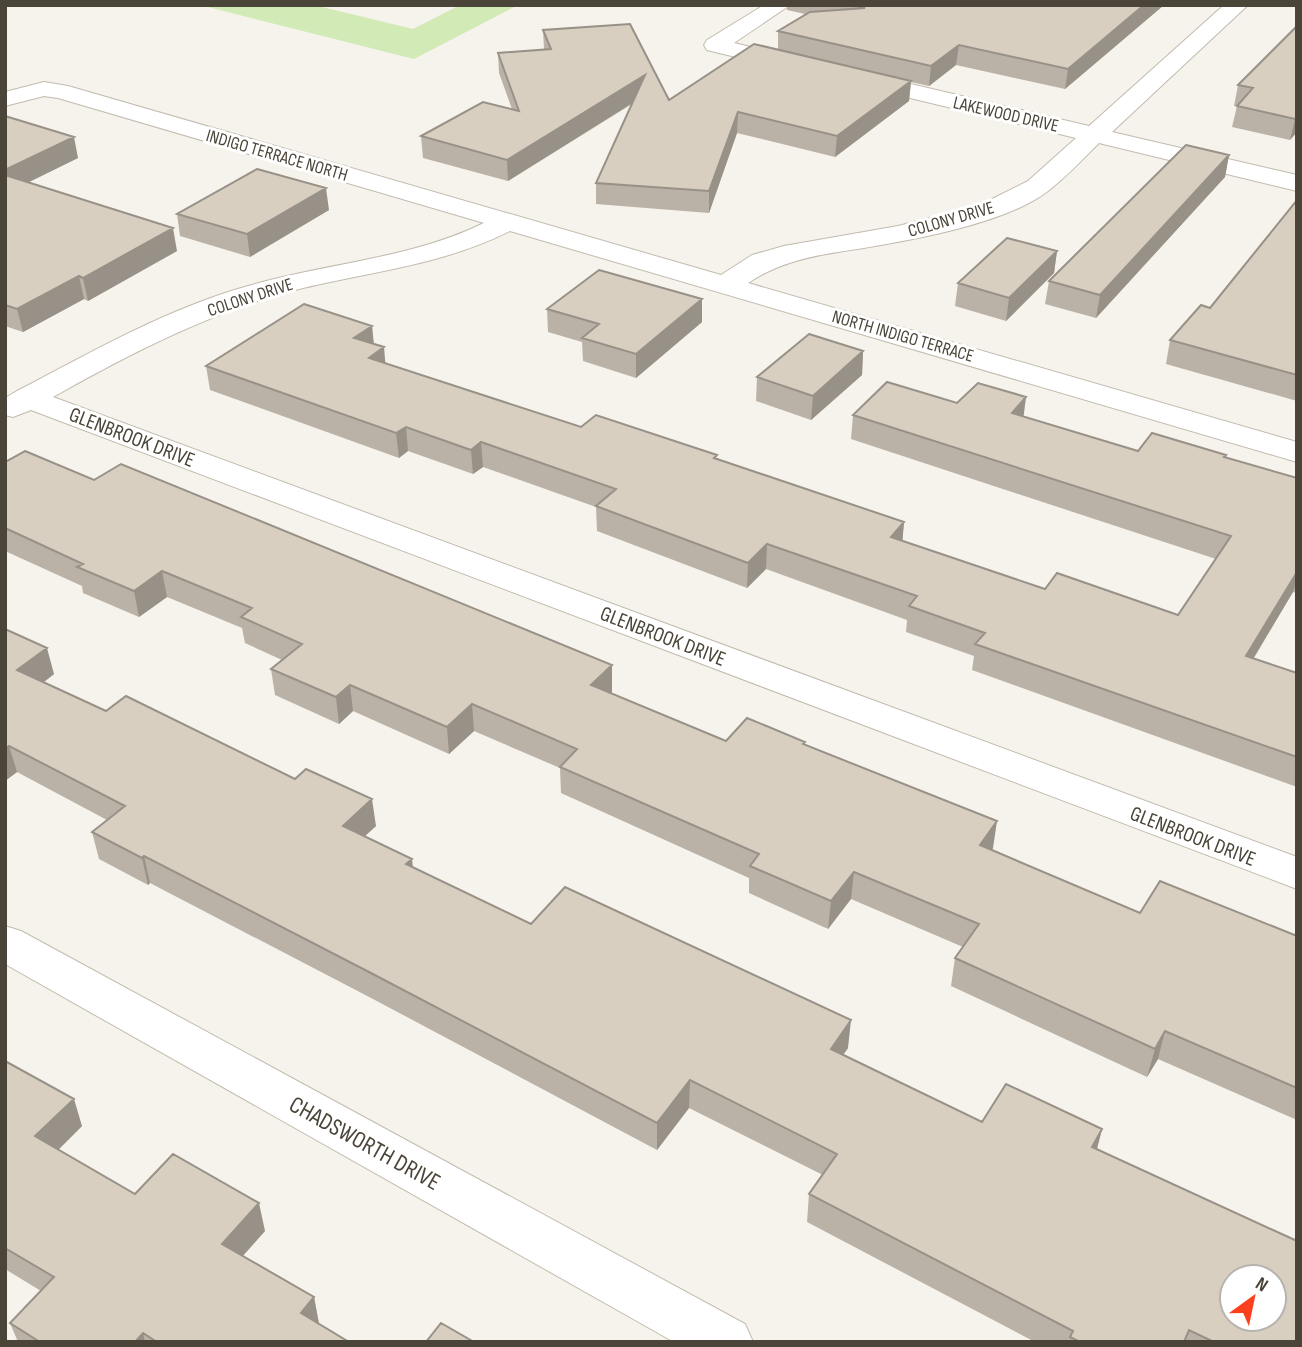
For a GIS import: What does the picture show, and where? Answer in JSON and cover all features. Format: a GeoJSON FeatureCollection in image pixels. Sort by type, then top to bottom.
{"type":"FeatureCollection","features":[{"type":"Feature","properties":{"kind":"street","name":"LAKEWOOD DRIVE"},"geometry":{"type":"LineString","coordinates":[[779,5],[715,45],[1297,183]]}},
{"type":"Feature","properties":{"kind":"street","name":"COLONY DRIVE"},"geometry":{"type":"LineString","coordinates":[[726,284],[762,261],[898,234],[989,211],[1037,187],[1237,5]]}},
{"type":"Feature","properties":{"kind":"street","name":"INDIGO TERRACE NORTH"},"geometry":{"type":"LineString","coordinates":[[5,99],[44,89],[80,97],[509,221]]}},
{"type":"Feature","properties":{"kind":"street","name":"COLONY DRIVE"},"geometry":{"type":"LineString","coordinates":[[17,405],[84,365],[160,328],[255,292],[462,244],[509,221]]}},
{"type":"Feature","properties":{"kind":"street","name":"NORTH INDIGO TERRACE"},"geometry":{"type":"LineString","coordinates":[[509,221],[1297,452]]}},
{"type":"Feature","properties":{"kind":"street","name":"GLENBROOK DRIVE"},"geometry":{"type":"LineString","coordinates":[[17,405],[1297,874]]}},
{"type":"Feature","properties":{"kind":"street","name":"CHADSWORTH DRIVE"},"geometry":{"type":"LineString","coordinates":[[5,943],[725,1342]]}},
{"type":"Feature","properties":{"kind":"green space"},"geometry":{"type":"Polygon","coordinates":[[[200,5],[314,5],[413,29],[460,5],[518,5],[414,59],[200,5]]]}},
{"type":"Feature","properties":{"kind":"building"},"geometry":{"type":"Polygon","coordinates":[[[853,5],[1144,5],[1068,69],[959,45],[931,66],[778,31],[810,12],[865,8],[853,5]]]}},
{"type":"Feature","properties":{"kind":"building"},"geometry":{"type":"Polygon","coordinates":[[[630,24],[669,100],[754,44],[911,81],[837,136],[738,112],[709,191],[596,183],[645,75],[507,160],[421,136],[483,102],[519,111],[498,53],[551,49],[543,30],[630,24]]]}},
{"type":"Feature","properties":{"kind":"building"},"geometry":{"type":"Polygon","coordinates":[[[1297,26],[1297,117],[1295,119],[1237,106],[1253,88],[1238,85],[1297,26]]]}},
{"type":"Feature","properties":{"kind":"building"},"geometry":{"type":"Polygon","coordinates":[[[5,116],[74,137],[5,170],[5,116]]]}},
{"type":"Feature","properties":{"kind":"building"},"geometry":{"type":"Polygon","coordinates":[[[1186,145],[1229,155],[1100,295],[1049,281],[1186,145]]]}},
{"type":"Feature","properties":{"kind":"building"},"geometry":{"type":"Polygon","coordinates":[[[257,169],[326,188],[247,234],[177,214],[257,169]]]}},
{"type":"Feature","properties":{"kind":"building"},"geometry":{"type":"Polygon","coordinates":[[[5,175],[173,228],[83,278],[79,276],[17,309],[5,305],[5,175]]]}},
{"type":"Feature","properties":{"kind":"building"},"geometry":{"type":"Polygon","coordinates":[[[1297,200],[1297,375],[1170,340],[1201,305],[1210,308],[1297,200]]]}},
{"type":"Feature","properties":{"kind":"building"},"geometry":{"type":"Polygon","coordinates":[[[1007,238],[1057,251],[1009,298],[958,283],[1007,238]]]}},
{"type":"Feature","properties":{"kind":"building"},"geometry":{"type":"Polygon","coordinates":[[[599,270],[702,299],[636,354],[582,338],[599,324],[547,309],[599,270]]]}},
{"type":"Feature","properties":{"kind":"building"},"geometry":{"type":"Polygon","coordinates":[[[304,304],[372,326],[354,338],[384,347],[369,358],[581,427],[596,415],[717,455],[714,458],[904,522],[891,537],[1045,589],[1057,573],[1178,615],[1231,536],[853,415],[887,382],[957,403],[978,383],[1026,397],[1012,413],[1138,451],[1152,433],[1297,478],[1297,572],[1246,656],[1297,673],[1297,757],[975,644],[985,633],[909,606],[917,596],[767,544],[748,563],[596,506],[616,489],[481,442],[471,450],[406,427],[396,433],[206,366],[304,304]]]}},
{"type":"Feature","properties":{"kind":"building"},"geometry":{"type":"Polygon","coordinates":[[[809,334],[863,351],[813,396],[757,377],[809,334]]]}},
{"type":"Feature","properties":{"kind":"building"},"geometry":{"type":"Polygon","coordinates":[[[25,451],[94,480],[121,464],[612,665],[591,685],[726,741],[747,718],[805,742],[803,744],[997,821],[980,845],[1140,913],[1160,881],[1297,936],[1297,1088],[1165,1031],[1155,1049],[955,958],[979,924],[854,872],[831,901],[750,866],[759,854],[560,767],[577,749],[472,704],[447,727],[350,685],[336,697],[271,669],[302,644],[241,617],[252,608],[162,571],[134,591],[77,567],[83,564],[5,528],[5,462],[25,451]]]}},
{"type":"Feature","properties":{"kind":"building"},"geometry":{"type":"Polygon","coordinates":[[[5,629],[47,648],[17,670],[106,711],[126,696],[295,779],[306,769],[372,799],[343,826],[412,859],[406,864],[531,924],[565,887],[851,1020],[831,1049],[982,1122],[1006,1084],[1102,1129],[1092,1147],[1297,1241],[1297,1342],[1214,1342],[1189,1330],[1184,1342],[1080,1342],[1070,1337],[1073,1331],[809,1194],[837,1154],[690,1080],[657,1123],[144,856],[142,858],[92,832],[125,806],[9,746],[5,749],[5,629]]]}},
{"type":"Feature","properties":{"kind":"building"},"geometry":{"type":"Polygon","coordinates":[[[5,1061],[74,1099],[35,1136],[135,1194],[173,1154],[259,1203],[222,1244],[314,1297],[301,1313],[349,1342],[157,1342],[143,1333],[135,1342],[40,1342],[10,1323],[54,1277],[5,1248],[5,1061]]]}},
{"type":"Feature","properties":{"kind":"building"},"geometry":{"type":"Polygon","coordinates":[[[441,1323],[474,1342],[426,1342],[441,1323]]]}}]}
